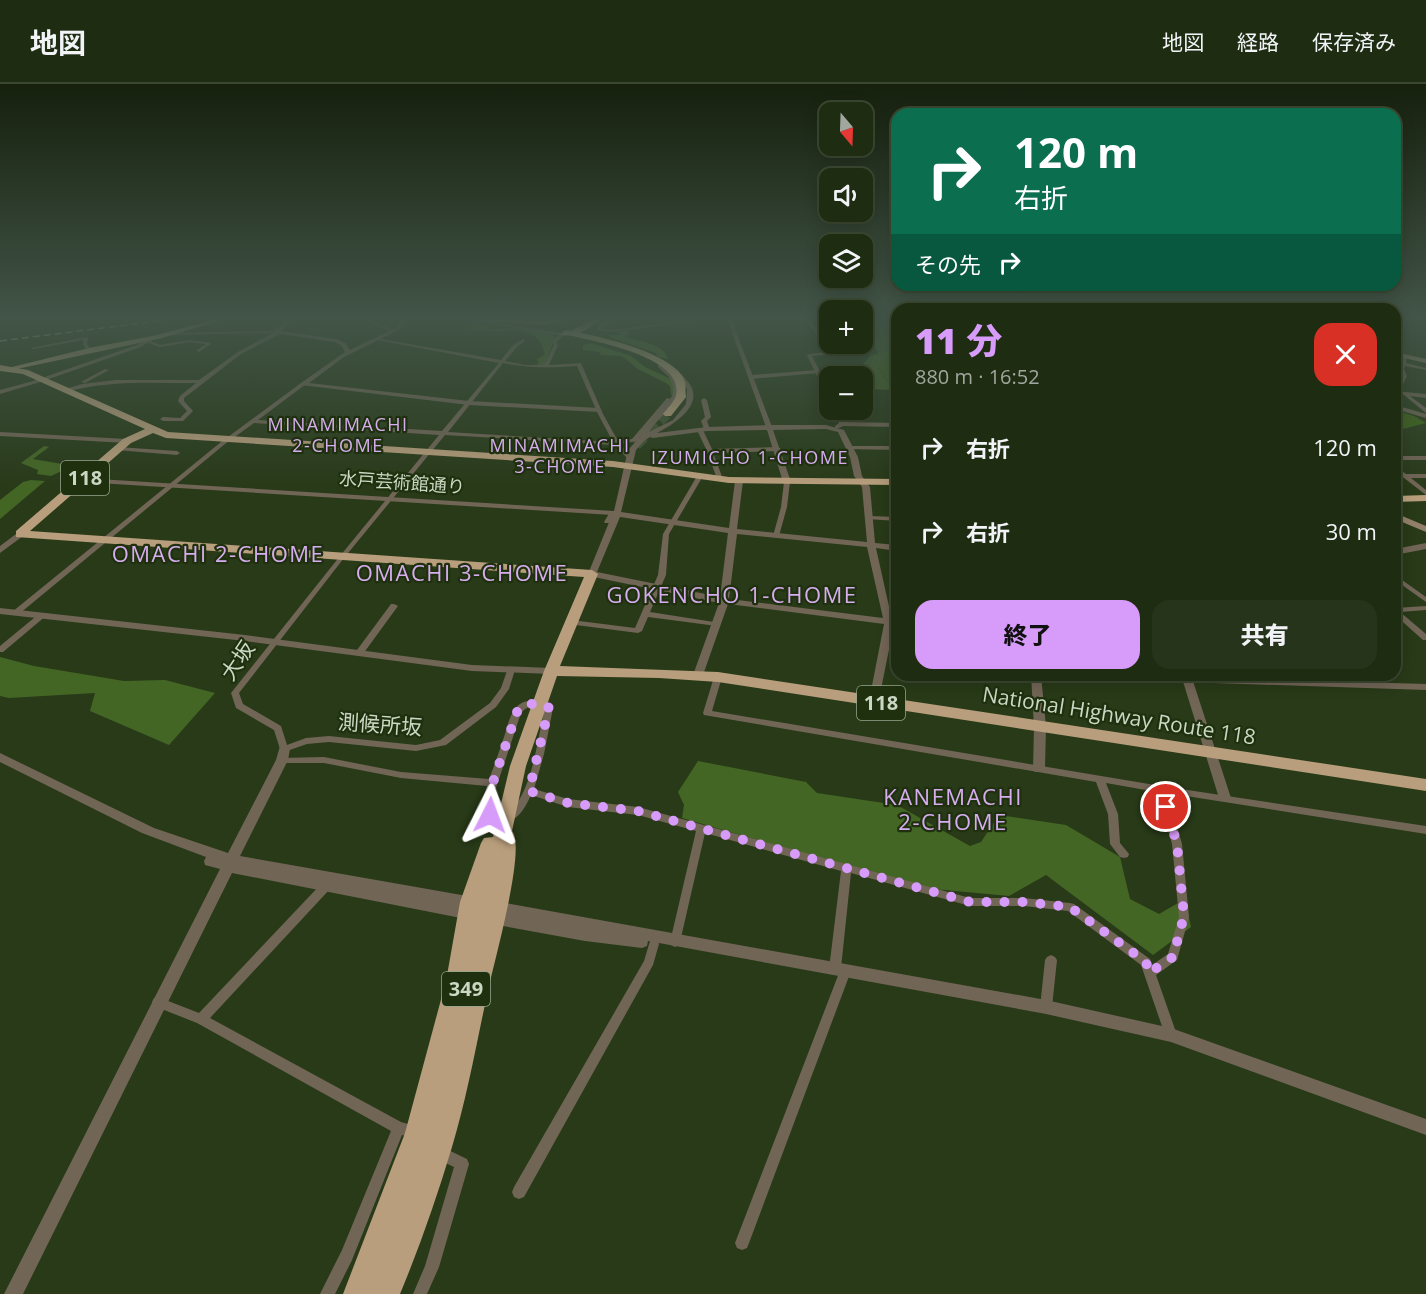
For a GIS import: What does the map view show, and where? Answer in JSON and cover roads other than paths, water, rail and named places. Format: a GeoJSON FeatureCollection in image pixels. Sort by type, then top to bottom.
{"type":"FeatureCollection","features":[{"type":"Feature","properties":{"kind":"highway"},"geometry":{"type":"LineString","coordinates":[[28,374],[166,435],[428,452],[629,461],[700,476],[739,481],[891,483]]}},
{"type":"Feature","properties":{"kind":"highway"},"geometry":{"type":"LineString","coordinates":[[673,374],[680,379]]}},
{"type":"Feature","properties":{"kind":"highway"},"geometry":{"type":"LineString","coordinates":[[671,418],[682,399],[684,390],[676,374]]}},
{"type":"Feature","properties":{"kind":"highway","name":"118"},"geometry":{"type":"LineString","coordinates":[[20,534],[123,445],[151,430]]}},
{"type":"Feature","properties":{"kind":"highway"},"geometry":{"type":"LineString","coordinates":[[1401,500],[1426,498]]}},
{"type":"Feature","properties":{"kind":"highway"},"geometry":{"type":"LineString","coordinates":[[20,534],[592,573],[551,671]]}},
{"type":"Feature","properties":{"kind":"highway","name":"National Highway Route 118"},"geometry":{"type":"LineString","coordinates":[[551,671],[718,677],[1426,785]]}},
{"type":"Feature","properties":{"kind":"highway","name":"349"},"geometry":{"type":"LineString","coordinates":[[373,1292],[408,1130],[456,981],[469,908],[502,820],[514,774],[551,671]]}},
{"type":"Feature","properties":{"kind":"highway","name":"349"},"geometry":{"type":"LineString","coordinates":[[373,1292],[426,1150],[440,1102],[508,800],[538,702]]}},
{"type":"Feature","properties":{"kind":"highway","name":"349"},"geometry":{"type":"LineString","coordinates":[[373,1292],[406,1250],[456,1093],[479,980],[497,913],[507,850],[502,820]]}},
{"type":"Feature","properties":{"kind":"main road"},"geometry":{"type":"LineString","coordinates":[[1401,520],[1426,529]]}},
{"type":"Feature","properties":{"kind":"street"},"geometry":{"type":"LineString","coordinates":[[0,392],[57,374]]}},
{"type":"Feature","properties":{"kind":"street"},"geometry":{"type":"LineString","coordinates":[[64,390],[97,374]]}},
{"type":"Feature","properties":{"kind":"street"},"geometry":{"type":"LineString","coordinates":[[163,419],[181,420],[190,411],[181,401],[182,397],[211,374]]}},
{"type":"Feature","properties":{"kind":"street"},"geometry":{"type":"LineString","coordinates":[[16,612],[228,439],[316,374]]}},
{"type":"Feature","properties":{"kind":"street"},"geometry":{"type":"LineString","coordinates":[[273,642],[492,374]]}},
{"type":"Feature","properties":{"kind":"street"},"geometry":{"type":"LineString","coordinates":[[584,374],[599,410],[629,461]]}},
{"type":"Feature","properties":{"kind":"street"},"geometry":{"type":"LineString","coordinates":[[637,440],[674,400],[678,391],[675,379],[670,374]]}},
{"type":"Feature","properties":{"kind":"street"},"geometry":{"type":"LineString","coordinates":[[637,440],[689,404],[690,393],[686,382],[678,374]]}},
{"type":"Feature","properties":{"kind":"street"},"geometry":{"type":"LineString","coordinates":[[776,536],[784,507],[787,482],[778,449],[751,377],[784,374]]}},
{"type":"Feature","properties":{"kind":"street"},"geometry":{"type":"LineString","coordinates":[[64,390],[86,383],[140,380],[201,382]]}},
{"type":"Feature","properties":{"kind":"street"},"geometry":{"type":"LineString","coordinates":[[303,384],[469,403],[599,410]]}},
{"type":"Feature","properties":{"kind":"street"},"geometry":{"type":"LineString","coordinates":[[1401,394],[1426,396]]}},
{"type":"Feature","properties":{"kind":"street"},"geometry":{"type":"LineString","coordinates":[[1406,395],[1426,411]]}},
{"type":"Feature","properties":{"kind":"street"},"geometry":{"type":"LineString","coordinates":[[669,399],[637,440],[615,513],[592,573],[723,601],[891,622]]}},
{"type":"Feature","properties":{"kind":"street"},"geometry":{"type":"LineString","coordinates":[[700,430],[708,417],[704,400]]}},
{"type":"Feature","properties":{"kind":"street"},"geometry":{"type":"LineString","coordinates":[[1401,409],[1426,418]]}},
{"type":"Feature","properties":{"kind":"street"},"geometry":{"type":"LineString","coordinates":[[671,418],[675,428],[700,430]]}},
{"type":"Feature","properties":{"kind":"street"},"geometry":{"type":"LineString","coordinates":[[838,420],[850,448],[858,476],[866,487],[871,545],[891,618]]}},
{"type":"Feature","properties":{"kind":"street"},"geometry":{"type":"LineString","coordinates":[[252,421],[617,444],[700,430],[891,425]]}},
{"type":"Feature","properties":{"kind":"street"},"geometry":{"type":"LineString","coordinates":[[700,430],[711,451],[720,479]]}},
{"type":"Feature","properties":{"kind":"street"},"geometry":{"type":"LineString","coordinates":[[0,434],[123,445],[177,453]]}},
{"type":"Feature","properties":{"kind":"street"},"geometry":{"type":"LineString","coordinates":[[850,448],[891,448]]}},
{"type":"Feature","properties":{"kind":"street"},"geometry":{"type":"LineString","coordinates":[[711,451],[778,449]]}},
{"type":"Feature","properties":{"kind":"street"},"geometry":{"type":"LineString","coordinates":[[1401,458],[1426,458]]}},
{"type":"Feature","properties":{"kind":"street"},"geometry":{"type":"LineString","coordinates":[[1401,473],[1426,493]]}},
{"type":"Feature","properties":{"kind":"street"},"geometry":{"type":"LineString","coordinates":[[571,622],[638,631],[658,588],[664,563],[666,534],[670,523],[700,476]]}},
{"type":"Feature","properties":{"kind":"street"},"geometry":{"type":"LineString","coordinates":[[1405,476],[1426,476]]}},
{"type":"Feature","properties":{"kind":"street","name":"水戸芸術館通り"},"geometry":{"type":"LineString","coordinates":[[82,480],[615,513],[734,532],[891,547]]}},
{"type":"Feature","properties":{"kind":"street"},"geometry":{"type":"LineString","coordinates":[[698,675],[723,601],[739,481]]}},
{"type":"Feature","properties":{"kind":"street"},"geometry":{"type":"LineString","coordinates":[[607,522],[615,513]]}},
{"type":"Feature","properties":{"kind":"street"},"geometry":{"type":"LineString","coordinates":[[869,518],[891,519]]}},
{"type":"Feature","properties":{"kind":"street"},"geometry":{"type":"LineString","coordinates":[[0,550],[20,534]]}},
{"type":"Feature","properties":{"kind":"street"},"geometry":{"type":"LineString","coordinates":[[1401,551],[1426,546]]}},
{"type":"Feature","properties":{"kind":"street"},"geometry":{"type":"LineString","coordinates":[[1401,581],[1426,600]]}},
{"type":"Feature","properties":{"kind":"street"},"geometry":{"type":"LineString","coordinates":[[360,652],[394,606]]}},
{"type":"Feature","properties":{"kind":"street"},"geometry":{"type":"LineString","coordinates":[[1401,610],[1426,608]]}},
{"type":"Feature","properties":{"kind":"street"},"geometry":{"type":"LineString","coordinates":[[0,611],[360,652],[428,663],[551,671]]}},
{"type":"Feature","properties":{"kind":"street"},"geometry":{"type":"LineString","coordinates":[[646,614],[714,624]]}},
{"type":"Feature","properties":{"kind":"street"},"geometry":{"type":"LineString","coordinates":[[0,650],[43,615]]}},
{"type":"Feature","properties":{"kind":"street"},"geometry":{"type":"LineString","coordinates":[[1401,616],[1426,638]]}},
{"type":"Feature","properties":{"kind":"street"},"geometry":{"type":"LineString","coordinates":[[874,701],[891,626]]}},
{"type":"Feature","properties":{"kind":"street","name":"大坂"},"geometry":{"type":"LineString","coordinates":[[273,642],[235,693],[239,706],[278,728],[283,754]]}},
{"type":"Feature","properties":{"kind":"street","name":"測候所坂"},"geometry":{"type":"LineString","coordinates":[[283,754],[306,741],[329,739],[416,748],[443,743],[493,705],[505,689],[511,670]]}},
{"type":"Feature","properties":{"kind":"street"},"geometry":{"type":"LineString","coordinates":[[718,677],[707,713],[1161,789],[1426,830]]}},
{"type":"Feature","properties":{"kind":"street"},"geometry":{"type":"LineString","coordinates":[[1036,681],[1040,727],[1039,769]]}},
{"type":"Feature","properties":{"kind":"street"},"geometry":{"type":"LineString","coordinates":[[1187,681],[1225,798]]}},
{"type":"Feature","properties":{"kind":"street"},"geometry":{"type":"LineString","coordinates":[[1282,681],[1426,687]]}},
{"type":"Feature","properties":{"kind":"street"},"geometry":{"type":"LineString","coordinates":[[529,703],[544,704],[549,708],[529,791],[517,812],[502,820],[490,815],[488,806],[493,783],[519,709],[529,703]]}},
{"type":"Feature","properties":{"kind":"street"},"geometry":{"type":"LineString","coordinates":[[13,1294],[158,1002],[231,863],[283,754],[364,766],[401,775],[493,783]]}},
{"type":"Feature","properties":{"kind":"street"},"geometry":{"type":"LineString","coordinates":[[0,757],[146,830],[231,863],[326,886],[469,908]]}},
{"type":"Feature","properties":{"kind":"street"},"geometry":{"type":"LineString","coordinates":[[1100,779],[1113,814],[1115,844],[1124,854]]}},
{"type":"Feature","properties":{"kind":"street"},"geometry":{"type":"LineString","coordinates":[[1149,973],[1173,957],[1184,916],[1177,844],[1161,789]]}},
{"type":"Feature","properties":{"kind":"street"},"geometry":{"type":"LineString","coordinates":[[529,791],[568,803],[638,811],[970,902],[1024,902],[1070,907],[1146,962],[1171,1035]]}},
{"type":"Feature","properties":{"kind":"street"},"geometry":{"type":"LineString","coordinates":[[675,942],[701,829]]}},
{"type":"Feature","properties":{"kind":"street"},"geometry":{"type":"LineString","coordinates":[[231,863],[497,913],[757,955],[1046,1007],[1171,1035],[1426,1127]]}},
{"type":"Feature","properties":{"kind":"street"},"geometry":{"type":"LineString","coordinates":[[742,1243],[840,970],[846,868]]}},
{"type":"Feature","properties":{"kind":"street"},"geometry":{"type":"LineString","coordinates":[[201,1019],[326,886]]}},
{"type":"Feature","properties":{"kind":"street"},"geometry":{"type":"LineString","coordinates":[[497,913],[585,935],[757,955]]}},
{"type":"Feature","properties":{"kind":"street"},"geometry":{"type":"LineString","coordinates":[[519,1192],[649,962],[654,944]]}},
{"type":"Feature","properties":{"kind":"street"},"geometry":{"type":"LineString","coordinates":[[1046,1007],[1051,960]]}},
{"type":"Feature","properties":{"kind":"street"},"geometry":{"type":"LineString","coordinates":[[158,1002],[201,1019],[408,1130],[327,1294]]}},
{"type":"Feature","properties":{"kind":"street"},"geometry":{"type":"LineString","coordinates":[[420,1294],[432,1267],[462,1164],[439,1152]]}},
{"type":"Feature","properties":{"kind":"tunnel"},"geometry":{"type":"LineString","coordinates":[[651,431],[668,414]]}},
{"type":"Feature","properties":{"kind":"tunnel"},"geometry":{"type":"LineString","coordinates":[[636,445],[652,429]]}},
{"type":"Feature","properties":{"kind":"district","name":"MINAMIMACHI 2-CHOME"},"geometry":{"type":"Point","coordinates":[338,435]}},
{"type":"Feature","properties":{"kind":"district","name":"MINAMIMACHI 3-CHOME"},"geometry":{"type":"Point","coordinates":[560,456]}},
{"type":"Feature","properties":{"kind":"district","name":"IZUMICHO 1-CHOME"},"geometry":{"type":"Point","coordinates":[750,458]}},
{"type":"Feature","properties":{"kind":"district","name":"OMACHI 2-CHOME"},"geometry":{"type":"Point","coordinates":[218,554]}},
{"type":"Feature","properties":{"kind":"district","name":"OMACHI 3-CHOME"},"geometry":{"type":"Point","coordinates":[462,573]}},
{"type":"Feature","properties":{"kind":"district","name":"GOKENCHO 1-CHOME"},"geometry":{"type":"Point","coordinates":[732,595]}},
{"type":"Feature","properties":{"kind":"district","name":"KANEMACHI 2-CHOME"},"geometry":{"type":"Point","coordinates":[953,810]}}]}
